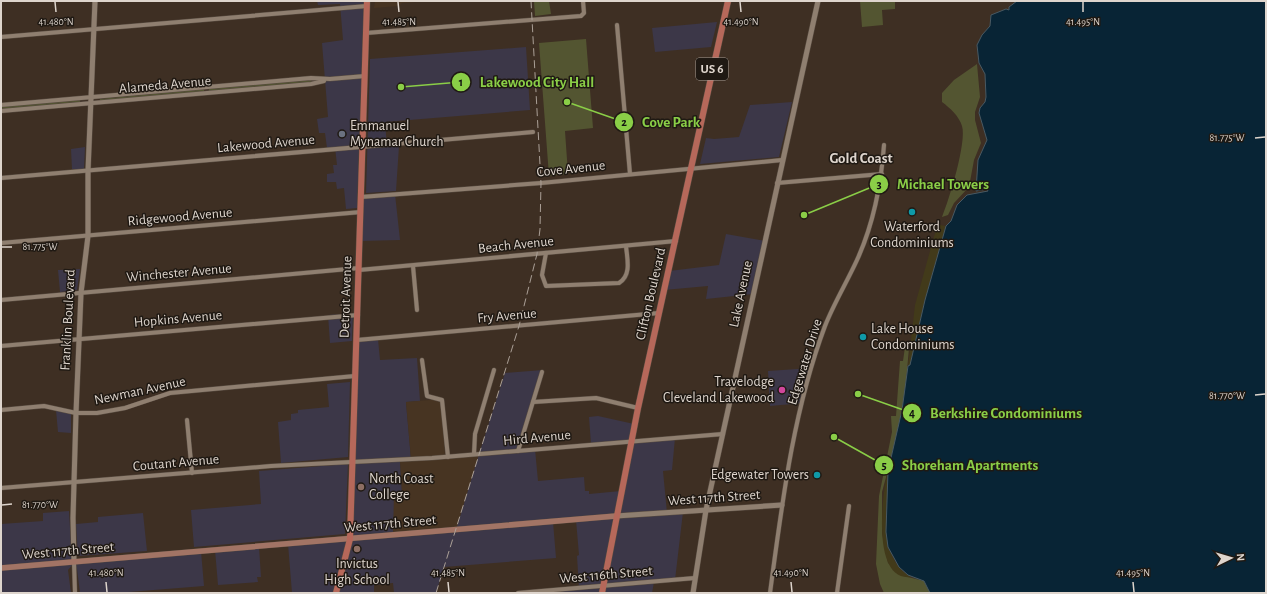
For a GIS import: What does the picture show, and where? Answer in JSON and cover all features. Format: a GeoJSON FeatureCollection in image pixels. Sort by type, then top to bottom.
{"type":"FeatureCollection","features":[{"type":"Feature","properties":{"kind":"main road","name":"Clifton Boulevard"},"geometry":{"type":"LineString","coordinates":[[603,590],[616,516],[638,408],[728,1]]}},
{"type":"Feature","properties":{"kind":"main road","name":"Detroit Avenue"},"geometry":{"type":"LineString","coordinates":[[336,593],[350,540],[367,4]]}},
{"type":"Feature","properties":{"kind":"main road","name":"West 117th Street"},"geometry":{"type":"LineString","coordinates":[[1,568],[350,540],[616,516]]}},
{"type":"Feature","properties":{"kind":"street","name":"Franklin Boulevard"},"geometry":{"type":"LineString","coordinates":[[75,593],[73,482],[78,339],[81,293],[88,236],[90,100],[95,1]]}},
{"type":"Feature","properties":{"kind":"street"},"geometry":{"type":"LineString","coordinates":[[366,33],[581,16],[584,13],[583,1]]}},
{"type":"Feature","properties":{"kind":"street","name":"Lake Avenue"},"geometry":{"type":"LineString","coordinates":[[693,593],[706,510],[818,1]]}},
{"type":"Feature","properties":{"kind":"street"},"geometry":{"type":"LineString","coordinates":[[1,37],[367,4]]}},
{"type":"Feature","properties":{"kind":"street"},"geometry":{"type":"LineString","coordinates":[[617,25],[630,174]]}},
{"type":"Feature","properties":{"kind":"street","name":"Alameda Avenue"},"geometry":{"type":"LineString","coordinates":[[1,111],[206,87],[311,78],[330,79],[364,76]]}},
{"type":"Feature","properties":{"kind":"street","name":"Alameda Avenue"},"geometry":{"type":"LineString","coordinates":[[1,106],[207,93],[311,84],[330,79]]}},
{"type":"Feature","properties":{"kind":"street"},"geometry":{"type":"LineString","coordinates":[[206,87],[207,93]]}},
{"type":"Feature","properties":{"kind":"street","name":"Lakewood Avenue"},"geometry":{"type":"LineString","coordinates":[[1,178],[533,132]]}},
{"type":"Feature","properties":{"kind":"street","name":"Edgewater Drive"},"geometry":{"type":"LineString","coordinates":[[770,593],[782,505],[795,439],[811,373],[826,326],[866,240],[878,197],[882,174],[884,145]]}},
{"type":"Feature","properties":{"kind":"street","name":"Cove Avenue"},"geometry":{"type":"LineString","coordinates":[[361,197],[782,160]]}},
{"type":"Feature","properties":{"kind":"street"},"geometry":{"type":"LineString","coordinates":[[777,183],[882,174]]}},
{"type":"Feature","properties":{"kind":"street","name":"Ridgewood Avenue"},"geometry":{"type":"LineString","coordinates":[[1,243],[360,212]]}},
{"type":"Feature","properties":{"kind":"street","name":"Beach Avenue"},"geometry":{"type":"LineString","coordinates":[[359,269],[413,266],[676,241]]}},
{"type":"Feature","properties":{"kind":"street"},"geometry":{"type":"LineString","coordinates":[[546,253],[543,278],[546,286],[550,287],[621,282],[628,272],[626,246]]}},
{"type":"Feature","properties":{"kind":"street"},"geometry":{"type":"LineString","coordinates":[[413,266],[418,310]]}},
{"type":"Feature","properties":{"kind":"street","name":"Winchester Avenue"},"geometry":{"type":"LineString","coordinates":[[1,300],[359,269]]}},
{"type":"Feature","properties":{"kind":"street","name":"Fry Avenue"},"geometry":{"type":"LineString","coordinates":[[357,340],[659,313]]}},
{"type":"Feature","properties":{"kind":"street","name":"Hopkins Avenue"},"geometry":{"type":"LineString","coordinates":[[1,346],[358,315]]}},
{"type":"Feature","properties":{"kind":"street"},"geometry":{"type":"LineString","coordinates":[[422,360],[427,396],[442,400],[448,457]]}},
{"type":"Feature","properties":{"kind":"street"},"geometry":{"type":"LineString","coordinates":[[474,454],[475,434],[494,370]]}},
{"type":"Feature","properties":{"kind":"street"},"geometry":{"type":"LineString","coordinates":[[518,451],[542,372]]}},
{"type":"Feature","properties":{"kind":"street","name":"Newman Avenue"},"geometry":{"type":"LineString","coordinates":[[1,410],[44,406],[76,412],[97,413],[125,408],[170,393],[355,376]]}},
{"type":"Feature","properties":{"kind":"street"},"geometry":{"type":"LineString","coordinates":[[533,402],[596,398],[638,408]]}},
{"type":"Feature","properties":{"kind":"street"},"geometry":{"type":"LineString","coordinates":[[188,420],[192,473]]}},
{"type":"Feature","properties":{"kind":"street","name":"Hird Avenue"},"geometry":{"type":"LineString","coordinates":[[352,462],[448,457],[723,434]]}},
{"type":"Feature","properties":{"kind":"street","name":"Coutant Avenue"},"geometry":{"type":"LineString","coordinates":[[1,488],[352,462]]}},
{"type":"Feature","properties":{"kind":"street","name":"West 117th Street"},"geometry":{"type":"LineString","coordinates":[[616,516],[782,505]]}},
{"type":"Feature","properties":{"kind":"street"},"geometry":{"type":"LineString","coordinates":[[837,593],[849,506]]}},
{"type":"Feature","properties":{"kind":"street","name":"West 116th Street"},"geometry":{"type":"LineString","coordinates":[[518,593],[603,590],[695,578]]}},
{"type":"Feature","properties":{"kind":"shaded area"},"geometry":{"type":"Polygon","coordinates":[[[317,1],[364,1],[357,208],[346,209],[344,188],[337,189],[336,182],[327,182],[327,174],[334,173],[333,165],[337,165],[335,147],[327,148],[325,133],[319,133],[317,119],[328,117],[322,43],[343,40],[340,4],[318,5],[317,1]]]}},
{"type":"Feature","properties":{"kind":"shaded area"},"geometry":{"type":"Polygon","coordinates":[[[375,1],[429,1],[402,3],[399,6],[374,8],[375,1]]]}},
{"type":"Feature","properties":{"kind":"shaded area"},"geometry":{"type":"Polygon","coordinates":[[[717,22],[711,47],[655,52],[652,28],[717,22]]]}},
{"type":"Feature","properties":{"kind":"shaded area"},"geometry":{"type":"Polygon","coordinates":[[[526,47],[530,110],[385,122],[387,147],[399,146],[396,191],[366,193],[370,59],[526,47]]]}},
{"type":"Feature","properties":{"kind":"shaded area"},"geometry":{"type":"Polygon","coordinates":[[[792,102],[779,157],[700,164],[706,138],[714,139],[739,137],[750,105],[792,102]]]}},
{"type":"Feature","properties":{"kind":"shaded area"},"geometry":{"type":"Polygon","coordinates":[[[85,147],[84,169],[72,169],[71,149],[85,147]]]}},
{"type":"Feature","properties":{"kind":"shaded area"},"geometry":{"type":"Polygon","coordinates":[[[395,194],[400,240],[360,241],[361,197],[395,194]]]}},
{"type":"Feature","properties":{"kind":"shaded area"},"geometry":{"type":"Polygon","coordinates":[[[726,234],[765,241],[753,294],[706,299],[708,286],[664,290],[669,271],[719,265],[726,234]]]}},
{"type":"Feature","properties":{"kind":"shaded area"},"geometry":{"type":"Polygon","coordinates":[[[80,269],[77,290],[60,292],[58,270],[80,269]]]}},
{"type":"Feature","properties":{"kind":"shaded area"},"geometry":{"type":"Polygon","coordinates":[[[353,313],[352,341],[330,343],[328,315],[353,313]]]}},
{"type":"Feature","properties":{"kind":"shaded area"},"geometry":{"type":"Polygon","coordinates":[[[378,339],[380,360],[417,358],[420,401],[406,402],[411,459],[400,460],[402,492],[395,493],[393,535],[479,454],[505,373],[543,370],[518,450],[535,449],[538,481],[584,477],[585,491],[589,491],[589,494],[621,491],[631,442],[591,444],[589,417],[598,416],[634,424],[631,441],[675,438],[672,470],[663,471],[667,513],[683,512],[675,580],[654,582],[652,593],[556,593],[556,590],[579,588],[577,556],[579,555],[576,520],[553,522],[556,558],[444,567],[436,593],[394,593],[393,583],[374,585],[374,593],[292,593],[288,544],[350,539],[357,340],[378,339]]]}},
{"type":"Feature","properties":{"kind":"shaded area"},"geometry":{"type":"Polygon","coordinates":[[[812,368],[803,403],[770,406],[768,371],[812,368]]]}},
{"type":"Feature","properties":{"kind":"shaded area"},"geometry":{"type":"Polygon","coordinates":[[[350,382],[348,457],[281,463],[278,422],[291,420],[291,414],[298,413],[298,410],[329,407],[327,384],[350,382]]]}},
{"type":"Feature","properties":{"kind":"shaded area"},"geometry":{"type":"Polygon","coordinates":[[[441,399],[445,457],[479,454],[456,530],[393,535],[394,493],[402,492],[400,460],[411,459],[406,402],[441,399]]]}},
{"type":"Feature","properties":{"kind":"shaded area"},"geometry":{"type":"Polygon","coordinates":[[[56,410],[71,414],[71,433],[58,432],[56,410]]]}},
{"type":"Feature","properties":{"kind":"shaded area"},"geometry":{"type":"Polygon","coordinates":[[[348,464],[345,534],[194,547],[191,510],[261,504],[259,471],[348,464]]]}},
{"type":"Feature","properties":{"kind":"shaded area"},"geometry":{"type":"Polygon","coordinates":[[[69,511],[72,562],[201,551],[204,586],[116,593],[80,593],[77,569],[74,563],[68,570],[71,593],[1,593],[1,524],[43,521],[43,513],[69,511]]]}},
{"type":"Feature","properties":{"kind":"shaded area"},"geometry":{"type":"Polygon","coordinates":[[[143,513],[147,551],[78,556],[76,524],[98,522],[98,517],[143,513]]]}},
{"type":"Feature","properties":{"kind":"shaded area"},"geometry":{"type":"Polygon","coordinates":[[[259,547],[261,577],[257,577],[258,582],[218,585],[215,550],[259,547]]]}},
{"type":"Feature","properties":{"kind":"green space"},"geometry":{"type":"Polygon","coordinates":[[[534,1],[549,1],[551,14],[535,16],[534,1]]]}},
{"type":"Feature","properties":{"kind":"green space"},"geometry":{"type":"Polygon","coordinates":[[[860,1],[895,1],[895,9],[882,10],[883,25],[862,27],[860,1]]]}},
{"type":"Feature","properties":{"kind":"green space"},"geometry":{"type":"Polygon","coordinates":[[[586,39],[593,128],[565,131],[568,174],[549,176],[539,43],[586,39]]]}},
{"type":"Feature","properties":{"kind":"green space"},"geometry":{"type":"Polygon","coordinates":[[[977,64],[980,97],[975,112],[975,120],[981,143],[974,160],[969,187],[954,203],[948,215],[942,217],[949,198],[960,157],[963,134],[959,119],[942,102],[942,93],[954,80],[977,64]]]}},
{"type":"Feature","properties":{"kind":"green space"},"geometry":{"type":"Polygon","coordinates":[[[311,80],[311,82],[209,91],[209,89],[311,80]]]}},
{"type":"Feature","properties":{"kind":"green space"},"geometry":{"type":"Polygon","coordinates":[[[204,89],[204,92],[100,101],[100,99],[204,89]]]}},
{"type":"Feature","properties":{"kind":"green space"},"geometry":{"type":"Polygon","coordinates":[[[80,100],[80,102],[1,109],[1,107],[80,100]]]}},
{"type":"Feature","properties":{"kind":"green space"},"geometry":{"type":"Polygon","coordinates":[[[905,347],[909,348],[905,393],[895,444],[882,492],[882,533],[888,563],[908,577],[924,581],[930,593],[884,593],[880,584],[876,564],[879,496],[892,432],[891,416],[896,416],[900,361],[903,361],[905,347]]]}},
{"type":"Feature","properties":{"kind":"sand"},"geometry":{"type":"Polygon","coordinates":[[[937,226],[946,226],[925,300],[912,358],[910,365],[908,366],[915,305],[937,226]]]}},
{"type":"Feature","properties":{"kind":"sand"},"geometry":{"type":"Polygon","coordinates":[[[888,471],[887,534],[891,554],[902,571],[911,577],[898,575],[890,566],[885,551],[882,534],[882,516],[883,498],[888,471]]]}},
{"type":"Feature","properties":{"kind":"water"},"geometry":{"type":"Polygon","coordinates":[[[1017,1],[1266,1],[1266,593],[930,593],[924,581],[908,575],[899,567],[888,547],[886,532],[888,471],[902,410],[908,366],[910,365],[925,300],[946,226],[951,221],[957,205],[967,195],[988,191],[987,189],[976,191],[978,160],[987,140],[979,113],[986,97],[985,74],[979,63],[977,45],[982,35],[990,26],[991,15],[1006,9],[1009,10],[1009,7],[1017,1]]]}},
{"type":"Feature","properties":{"kind":"railway"},"geometry":{"type":"LineString","coordinates":[[436,593],[519,326],[537,254],[540,229],[541,183],[531,1]]}},
{"type":"Feature","properties":{"kind":"place","name":"Lakewood City Hall"},"geometry":{"type":"Point","coordinates":[401,87]}},
{"type":"Feature","properties":{"kind":"place","name":"Cove Park"},"geometry":{"type":"Point","coordinates":[567,102]}},
{"type":"Feature","properties":{"kind":"place","name":"Emmanuel Mynamar Church"},"geometry":{"type":"Point","coordinates":[342,134]}},
{"type":"Feature","properties":{"kind":"place","name":"Waterford Condominiums"},"geometry":{"type":"Point","coordinates":[912,212]}},
{"type":"Feature","properties":{"kind":"place","name":"Michael Towers"},"geometry":{"type":"Point","coordinates":[804,215]}},
{"type":"Feature","properties":{"kind":"place","name":"Lake House Condominiums"},"geometry":{"type":"Point","coordinates":[863,337]}},
{"type":"Feature","properties":{"kind":"place","name":"Travelodge Cleveland Lakewood"},"geometry":{"type":"Point","coordinates":[782,390]}},
{"type":"Feature","properties":{"kind":"place","name":"Berkshire Condominiums"},"geometry":{"type":"Point","coordinates":[858,394]}},
{"type":"Feature","properties":{"kind":"place","name":"Shoreham Apartments"},"geometry":{"type":"Point","coordinates":[834,437]}},
{"type":"Feature","properties":{"kind":"place","name":"Edgewater Towers"},"geometry":{"type":"Point","coordinates":[817,475]}},
{"type":"Feature","properties":{"kind":"place","name":"North Coast College"},"geometry":{"type":"Point","coordinates":[361,487]}},
{"type":"Feature","properties":{"kind":"place","name":"Invictus High School"},"geometry":{"type":"Point","coordinates":[357,549]}},
{"type":"Feature","properties":{"kind":"district","name":"Gold Coast"},"geometry":{"type":"Point","coordinates":[861,158]}}]}
